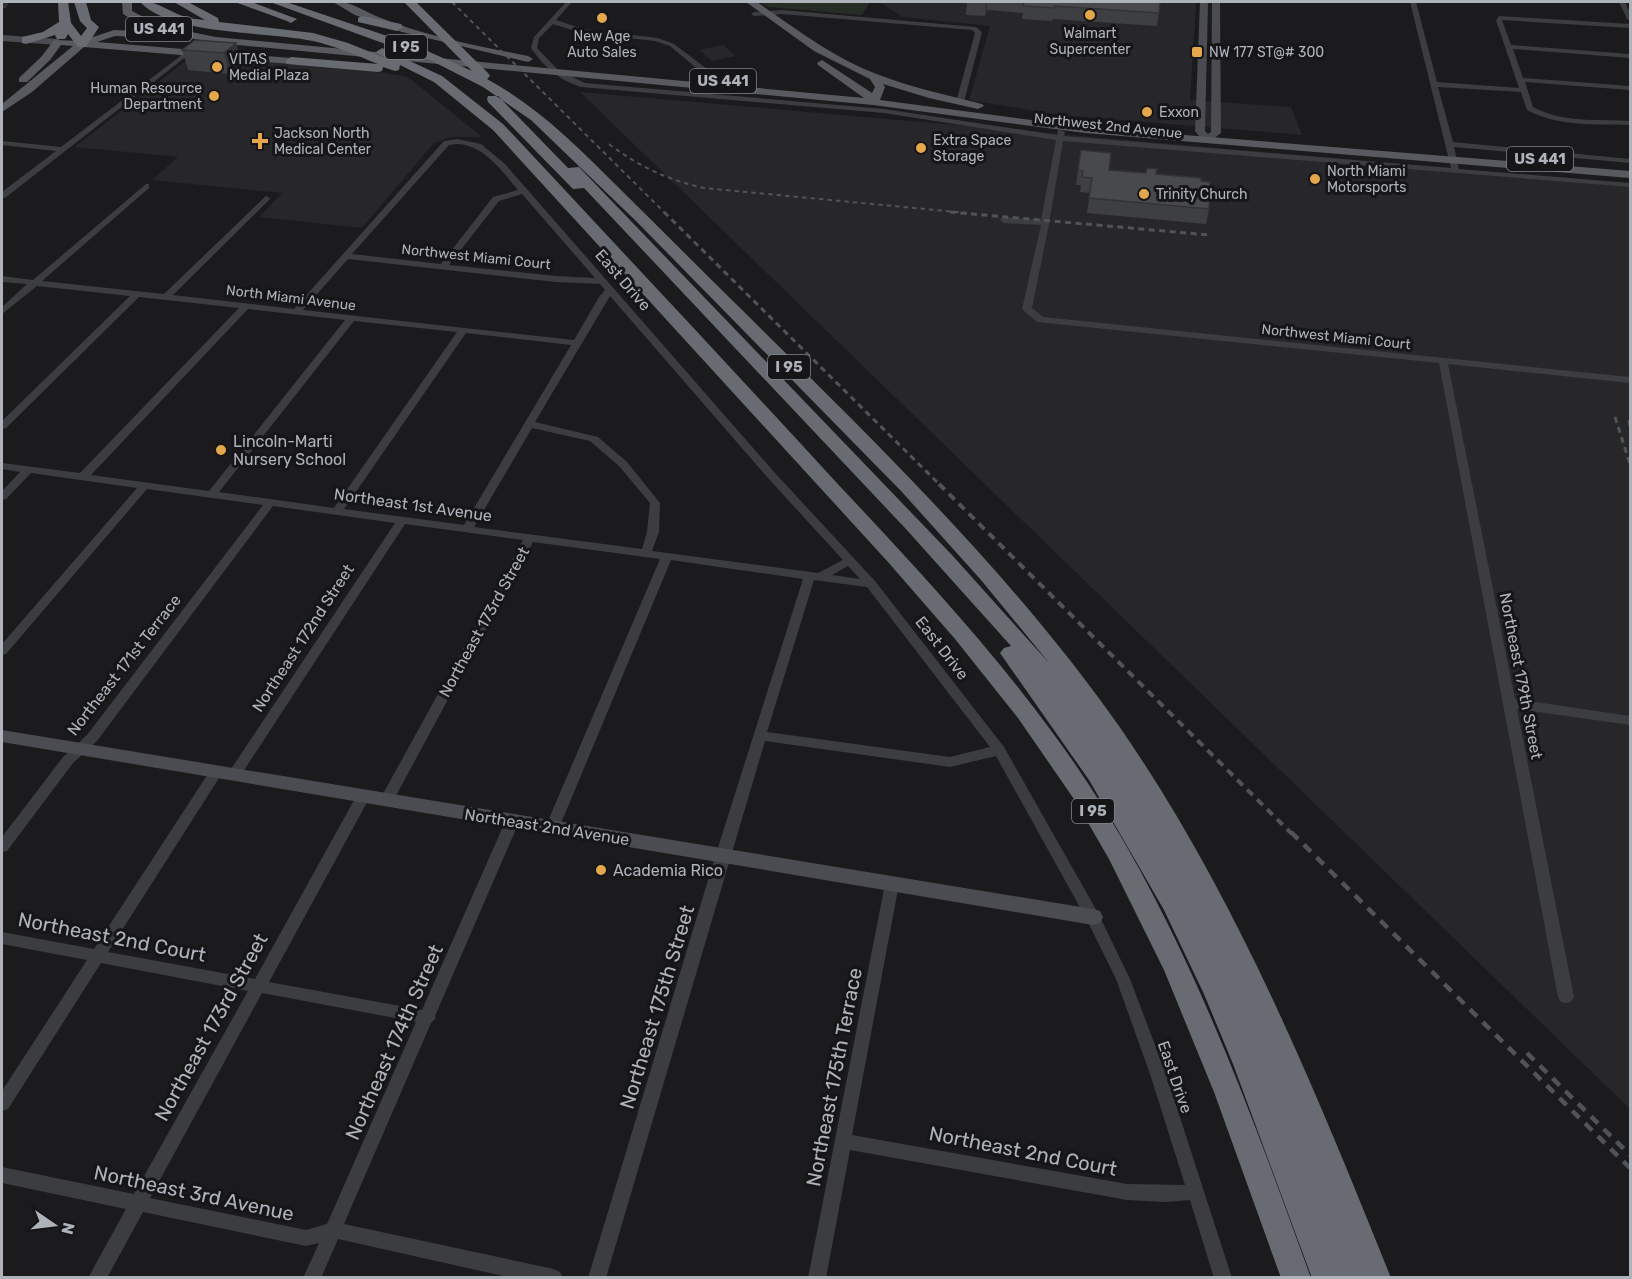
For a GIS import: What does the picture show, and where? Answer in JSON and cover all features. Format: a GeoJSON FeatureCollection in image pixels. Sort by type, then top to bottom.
{"type":"FeatureCollection","features":[{"type":"Feature","properties":{"kind":"highway"},"geometry":{"type":"LineString","coordinates":[[58,42],[65,23],[63,2]]}},
{"type":"Feature","properties":{"kind":"highway"},"geometry":{"type":"LineString","coordinates":[[80,2],[86,21],[93,27]]}},
{"type":"Feature","properties":{"kind":"highway"},"geometry":{"type":"LineString","coordinates":[[148,2],[161,12],[185,21],[289,33],[334,42],[456,92]]}},
{"type":"Feature","properties":{"kind":"highway"},"geometry":{"type":"LineString","coordinates":[[180,2],[204,16],[266,38],[345,52]]}},
{"type":"Feature","properties":{"kind":"highway","name":"I 95"},"geometry":{"type":"LineString","coordinates":[[241,2],[386,54],[432,76],[456,92],[498,127],[783,435],[985,659],[1037,727],[1084,797],[1125,866],[1165,942],[1223,1077],[1296,1278]]}},
{"type":"Feature","properties":{"kind":"highway","name":"I 95"},"geometry":{"type":"LineString","coordinates":[[276,2],[428,56],[488,85],[528,111],[641,216],[920,501],[997,584],[1066,670],[1142,780],[1219,912],[1284,1049],[1376,1278]]}},
{"type":"Feature","properties":{"kind":"highway"},"geometry":{"type":"LineString","coordinates":[[292,2],[397,27]]}},
{"type":"Feature","properties":{"kind":"highway"},"geometry":{"type":"LineString","coordinates":[[403,2],[448,27]]}},
{"type":"Feature","properties":{"kind":"highway"},"geometry":{"type":"LineString","coordinates":[[403,2],[990,607],[1065,700],[1122,779],[1208,933],[1256,1034],[1352,1278]]}},
{"type":"Feature","properties":{"kind":"highway"},"geometry":{"type":"LineString","coordinates":[[422,2],[526,102],[528,111]]}},
{"type":"Feature","properties":{"kind":"highway"},"geometry":{"type":"LineString","coordinates":[[65,23],[82,44],[93,27],[94,11]]}},
{"type":"Feature","properties":{"kind":"highway"},"geometry":{"type":"LineString","coordinates":[[26,40],[47,35],[65,23]]}},
{"type":"Feature","properties":{"kind":"highway"},"geometry":{"type":"LineString","coordinates":[[291,61],[368,67],[420,77]]}},
{"type":"Feature","properties":{"kind":"highway"},"geometry":{"type":"LineString","coordinates":[[568,170],[939,570],[1013,655],[1111,795],[1166,891],[1217,994],[1297,1194],[1327,1278]]}},
{"type":"Feature","properties":{"kind":"main road","name":"US 441"},"geometry":{"type":"LineString","coordinates":[[127,2],[127,12],[147,25],[206,39],[584,76],[872,97]]}},
{"type":"Feature","properties":{"kind":"main road","name":"US 441"},"geometry":{"type":"LineString","coordinates":[[338,2],[397,27],[537,61],[584,76],[812,89],[872,97]]}},
{"type":"Feature","properties":{"kind":"main road"},"geometry":{"type":"LineString","coordinates":[[737,2],[872,97],[880,87],[874,77]]}},
{"type":"Feature","properties":{"kind":"main road"},"geometry":{"type":"LineString","coordinates":[[751,2],[818,49],[874,77],[1003,112]]}},
{"type":"Feature","properties":{"kind":"main road"},"geometry":{"type":"LineString","coordinates":[[2,109],[37,83],[82,44],[102,35],[118,33],[206,39]]}},
{"type":"Feature","properties":{"kind":"main road"},"geometry":{"type":"LineString","coordinates":[[58,42],[291,61]]}},
{"type":"Feature","properties":{"kind":"main road"},"geometry":{"type":"LineString","coordinates":[[37,83],[58,52],[58,42]]}},
{"type":"Feature","properties":{"kind":"main road"},"geometry":{"type":"LineString","coordinates":[[2,97],[32,72],[58,42]]}},
{"type":"Feature","properties":{"kind":"main road"},"geometry":{"type":"LineString","coordinates":[[61,63],[92,49],[113,47]]}},
{"type":"Feature","properties":{"kind":"main road"},"geometry":{"type":"LineString","coordinates":[[812,89],[827,85],[833,76],[830,69]]}},
{"type":"Feature","properties":{"kind":"main road","name":"Northwest 2nd Avenue"},"geometry":{"type":"LineString","coordinates":[[872,97],[1209,139]]}},
{"type":"Feature","properties":{"kind":"main road","name":"Northwest 2nd Avenue"},"geometry":{"type":"LineString","coordinates":[[872,97],[1061,133],[1209,139],[1452,157],[1630,166]]}},
{"type":"Feature","properties":{"kind":"main road","name":"Northwest 2nd Avenue"},"geometry":{"type":"LineString","coordinates":[[1452,157],[1630,175]]}},
{"type":"Feature","properties":{"kind":"street"},"geometry":{"type":"LineString","coordinates":[[569,2],[534,43],[539,56],[562,78],[584,76]]}},
{"type":"Feature","properties":{"kind":"street"},"geometry":{"type":"LineString","coordinates":[[1204,2],[1209,139]]}},
{"type":"Feature","properties":{"kind":"street"},"geometry":{"type":"LineString","coordinates":[[1209,139],[1216,2]]}},
{"type":"Feature","properties":{"kind":"street"},"geometry":{"type":"LineString","coordinates":[[1413,2],[1452,157],[1630,161]]}},
{"type":"Feature","properties":{"kind":"street"},"geometry":{"type":"LineString","coordinates":[[1622,2],[1630,19]]}},
{"type":"Feature","properties":{"kind":"street"},"geometry":{"type":"LineString","coordinates":[[754,14],[804,13],[974,28],[979,32],[960,102]]}},
{"type":"Feature","properties":{"kind":"street"},"geometry":{"type":"LineString","coordinates":[[1630,26],[1501,17],[1499,20],[1530,108],[1538,114],[1630,123]]}},
{"type":"Feature","properties":{"kind":"street"},"geometry":{"type":"LineString","coordinates":[[552,21],[582,31],[656,39],[672,45],[703,69]]}},
{"type":"Feature","properties":{"kind":"street"},"geometry":{"type":"LineString","coordinates":[[2,38],[58,42]]}},
{"type":"Feature","properties":{"kind":"street"},"geometry":{"type":"LineString","coordinates":[[1508,48],[1630,56]]}},
{"type":"Feature","properties":{"kind":"street"},"geometry":{"type":"LineString","coordinates":[[2,196],[189,52]]}},
{"type":"Feature","properties":{"kind":"street","name":"Northwest 2nd Avenue"},"geometry":{"type":"LineString","coordinates":[[584,76],[1061,133]]}},
{"type":"Feature","properties":{"kind":"street"},"geometry":{"type":"LineString","coordinates":[[1520,80],[1630,88]]}},
{"type":"Feature","properties":{"kind":"street"},"geometry":{"type":"LineString","coordinates":[[1433,84],[1523,90]]}},
{"type":"Feature","properties":{"kind":"street"},"geometry":{"type":"LineString","coordinates":[[1004,220],[1045,223],[1061,133]]}},
{"type":"Feature","properties":{"kind":"street","name":"East Drive"},"geometry":{"type":"LineString","coordinates":[[346,256],[447,143],[462,140],[472,142],[502,166],[771,475],[871,584],[999,750],[1093,917],[1123,979],[1158,1074],[1223,1278]]}},
{"type":"Feature","properties":{"kind":"street"},"geometry":{"type":"LineString","coordinates":[[2,143],[62,149]]}},
{"type":"Feature","properties":{"kind":"street","name":"Northwest 2nd Avenue"},"geometry":{"type":"LineString","coordinates":[[1452,157],[1630,185]]}},
{"type":"Feature","properties":{"kind":"street"},"geometry":{"type":"LineString","coordinates":[[2,310],[146,186]]}},
{"type":"Feature","properties":{"kind":"street"},"geometry":{"type":"LineString","coordinates":[[443,267],[496,199],[522,191]]}},
{"type":"Feature","properties":{"kind":"street"},"geometry":{"type":"LineString","coordinates":[[166,297],[266,198]]}},
{"type":"Feature","properties":{"kind":"street","name":"Northwest Miami Court"},"geometry":{"type":"LineString","coordinates":[[1045,223],[1027,309],[1040,320],[1630,380]]}},
{"type":"Feature","properties":{"kind":"street"},"geometry":{"type":"LineString","coordinates":[[296,312],[346,256]]}},
{"type":"Feature","properties":{"kind":"street","name":"Northwest Miami Court"},"geometry":{"type":"LineString","coordinates":[[346,256],[607,286]]}},
{"type":"Feature","properties":{"kind":"street","name":"North Miami Avenue"},"geometry":{"type":"LineString","coordinates":[[2,279],[577,343]]}},
{"type":"Feature","properties":{"kind":"street"},"geometry":{"type":"LineString","coordinates":[[467,529],[577,343],[607,286]]}},
{"type":"Feature","properties":{"kind":"street"},"geometry":{"type":"LineString","coordinates":[[2,426],[137,294]]}},
{"type":"Feature","properties":{"kind":"street"},"geometry":{"type":"LineString","coordinates":[[83,477],[245,307]]}},
{"type":"Feature","properties":{"kind":"street"},"geometry":{"type":"LineString","coordinates":[[212,494],[351,319]]}},
{"type":"Feature","properties":{"kind":"street"},"geometry":{"type":"LineString","coordinates":[[337,511],[463,332]]}},
{"type":"Feature","properties":{"kind":"street","name":"Northeast 179th Street"},"geometry":{"type":"LineString","coordinates":[[1443,361],[1566,997]]}},
{"type":"Feature","properties":{"kind":"street"},"geometry":{"type":"LineString","coordinates":[[529,424],[594,439],[623,464],[655,503],[653,532],[646,553]]}},
{"type":"Feature","properties":{"kind":"street","name":"Northeast 1st Avenue"},"geometry":{"type":"LineString","coordinates":[[2,466],[871,584]]}},
{"type":"Feature","properties":{"kind":"street"},"geometry":{"type":"LineString","coordinates":[[2,497],[28,470]]}},
{"type":"Feature","properties":{"kind":"street"},"geometry":{"type":"LineString","coordinates":[[2,651],[145,485]]}},
{"type":"Feature","properties":{"kind":"street","name":"Northeast 171st Terrace"},"geometry":{"type":"LineString","coordinates":[[2,847],[68,760],[92,738],[271,502]]}},
{"type":"Feature","properties":{"kind":"street","name":"Northeast 172nd Street"},"geometry":{"type":"LineString","coordinates":[[2,1104],[98,956],[402,520]]}},
{"type":"Feature","properties":{"kind":"street","name":"Northeast 173rd Street"},"geometry":{"type":"LineString","coordinates":[[386,801],[530,537]]}},
{"type":"Feature","properties":{"kind":"street"},"geometry":{"type":"LineString","coordinates":[[552,828],[667,556]]}},
{"type":"Feature","properties":{"kind":"street"},"geometry":{"type":"LineString","coordinates":[[815,576],[850,561]]}},
{"type":"Feature","properties":{"kind":"street","name":"Northeast 175th Street"},"geometry":{"type":"LineString","coordinates":[[597,1278],[722,857],[815,576]]}},
{"type":"Feature","properties":{"kind":"street"},"geometry":{"type":"LineString","coordinates":[[1509,704],[1630,720]]}},
{"type":"Feature","properties":{"kind":"street","name":"Northeast 2nd Avenue"},"geometry":{"type":"LineString","coordinates":[[2,736],[1093,917]]}},
{"type":"Feature","properties":{"kind":"street"},"geometry":{"type":"LineString","coordinates":[[761,736],[950,762],[999,750]]}},
{"type":"Feature","properties":{"kind":"street","name":"Northeast 173rd Street"},"geometry":{"type":"LineString","coordinates":[[97,1278],[363,797]]}},
{"type":"Feature","properties":{"kind":"street","name":"Northeast 174th Street"},"geometry":{"type":"LineString","coordinates":[[312,1278],[512,822]]}},
{"type":"Feature","properties":{"kind":"street","name":"Northeast 175th Terrace"},"geometry":{"type":"LineString","coordinates":[[817,1278],[892,884]]}},
{"type":"Feature","properties":{"kind":"street","name":"Northeast 2nd Court"},"geometry":{"type":"LineString","coordinates":[[2,938],[428,1018]]}},
{"type":"Feature","properties":{"kind":"street","name":"Northeast 2nd Court"},"geometry":{"type":"LineString","coordinates":[[843,1141],[1127,1192],[1166,1194],[1196,1192]]}},
{"type":"Feature","properties":{"kind":"street","name":"Northeast 3rd Avenue"},"geometry":{"type":"LineString","coordinates":[[2,1175],[306,1238],[334,1230],[554,1278]]}},
{"type":"Feature","properties":{"kind":"shaded area"},"geometry":{"type":"Polygon","coordinates":[[[759,2],[870,2],[862,15],[768,7],[759,2]]]}},
{"type":"Feature","properties":{"kind":"shaded area"},"geometry":{"type":"Polygon","coordinates":[[[880,2],[1196,2],[1190,100],[1291,107],[1302,135],[1060,115],[969,100],[990,26],[902,17],[880,2]]]}},
{"type":"Feature","properties":{"kind":"shaded area"},"geometry":{"type":"Polygon","coordinates":[[[723,45],[736,56],[712,61],[699,50],[723,45]]]}},
{"type":"Feature","properties":{"kind":"shaded area","name":"Jackson North Medical Center"},"geometry":{"type":"Polygon","coordinates":[[[193,55],[408,77],[482,137],[451,137],[434,143],[362,228],[259,217],[282,193],[152,180],[178,157],[75,147],[193,55]]]}},
{"type":"Feature","properties":{"kind":"shaded area"},"geometry":{"type":"Polygon","coordinates":[[[580,92],[1630,184],[1630,1109],[580,92]]]}},
{"type":"Feature","properties":{"kind":"building"},"geometry":{"type":"Polygon","coordinates":[[[1024,2],[1160,2],[1159,13],[1023,6],[1024,2]]]}},
{"type":"Feature","properties":{"kind":"building"},"geometry":{"type":"Polygon","coordinates":[[[195,40],[236,43],[224,53],[182,50],[195,40]]]}},
{"type":"Feature","properties":{"kind":"building"},"geometry":{"type":"Polygon","coordinates":[[[1081,150],[1111,153],[1109,170],[1146,173],[1147,168],[1157,169],[1156,174],[1201,178],[1201,181],[1210,182],[1209,209],[1089,198],[1092,178],[1082,177],[1083,171],[1078,170],[1081,150]]]}},
{"type":"Feature","properties":{"kind":"railway"},"geometry":{"type":"LineString","coordinates":[[452,2],[665,213]]}},
{"type":"Feature","properties":{"kind":"railway"},"geometry":{"type":"LineString","coordinates":[[609,144],[654,171],[704,188],[967,213]]}},
{"type":"Feature","properties":{"kind":"railway"},"geometry":{"type":"LineString","coordinates":[[664,212],[940,485]]}},
{"type":"Feature","properties":{"kind":"railway"},"geometry":{"type":"LineString","coordinates":[[950,212],[1209,235]]}},
{"type":"Feature","properties":{"kind":"railway"},"geometry":{"type":"LineString","coordinates":[[1615,417],[1630,464]]}},
{"type":"Feature","properties":{"kind":"railway"},"geometry":{"type":"LineString","coordinates":[[1629,420],[1630,426]]}},
{"type":"Feature","properties":{"kind":"railway"},"geometry":{"type":"LineString","coordinates":[[939,484],[1292,834]]}},
{"type":"Feature","properties":{"kind":"railway"},"geometry":{"type":"LineString","coordinates":[[1291,832],[1630,1168]]}},
{"type":"Feature","properties":{"kind":"railway"},"geometry":{"type":"LineString","coordinates":[[1527,1053],[1630,1155]]}},
{"type":"Feature","properties":{"kind":"place","name":"Walmart Supercenter"},"geometry":{"type":"Point","coordinates":[1090,15]}},
{"type":"Feature","properties":{"kind":"place","name":"New Age Auto Sales"},"geometry":{"type":"Point","coordinates":[602,18]}},
{"type":"Feature","properties":{"kind":"place","name":"NW 177 ST@# 300"},"geometry":{"type":"Point","coordinates":[1197,52]}},
{"type":"Feature","properties":{"kind":"place","name":"VITAS Medial Plaza"},"geometry":{"type":"Point","coordinates":[217,67]}},
{"type":"Feature","properties":{"kind":"place","name":"Human Resource Department"},"geometry":{"type":"Point","coordinates":[214,96]}},
{"type":"Feature","properties":{"kind":"place","name":"Exxon"},"geometry":{"type":"Point","coordinates":[1147,112]}},
{"type":"Feature","properties":{"kind":"place","name":"Jackson North Medical Center"},"geometry":{"type":"Point","coordinates":[260,141]}},
{"type":"Feature","properties":{"kind":"place","name":"Extra Space Storage"},"geometry":{"type":"Point","coordinates":[921,148]}},
{"type":"Feature","properties":{"kind":"place","name":"North Miami Motorsports"},"geometry":{"type":"Point","coordinates":[1315,179]}},
{"type":"Feature","properties":{"kind":"place","name":"Trinity Church"},"geometry":{"type":"Point","coordinates":[1144,194]}},
{"type":"Feature","properties":{"kind":"place","name":"Lincoln-Marti Nursery School"},"geometry":{"type":"Point","coordinates":[221,450]}},
{"type":"Feature","properties":{"kind":"place","name":"Academia Rico"},"geometry":{"type":"Point","coordinates":[601,870]}}]}
